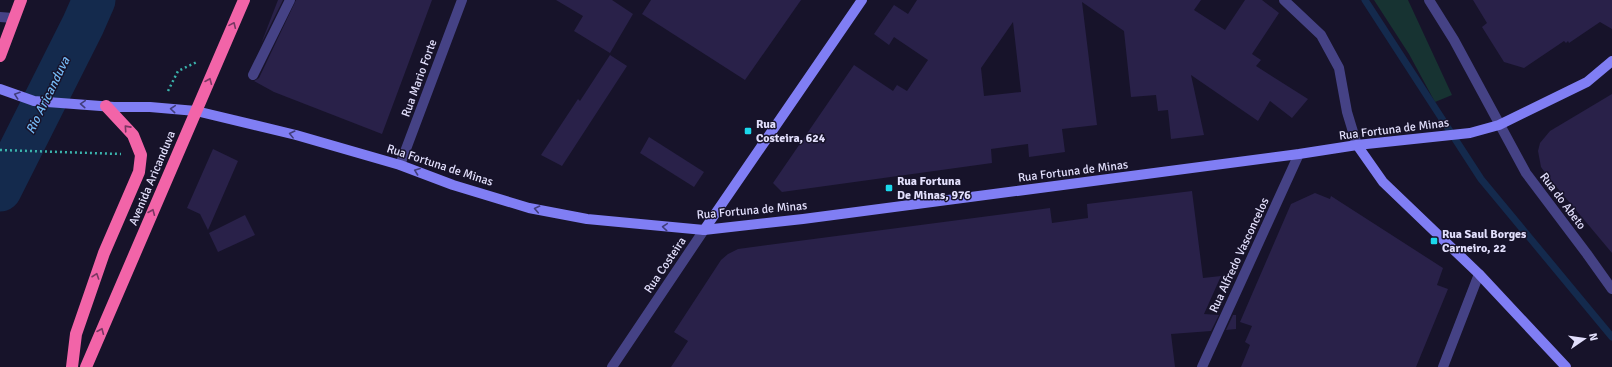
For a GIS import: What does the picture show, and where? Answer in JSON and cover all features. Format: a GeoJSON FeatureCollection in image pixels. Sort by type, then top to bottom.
{"type":"FeatureCollection","features":[{"type":"Feature","properties":{"kind":"highway"},"geometry":{"type":"LineString","coordinates":[[0,56],[20,0]]}},
{"type":"Feature","properties":{"kind":"highway","name":"Avenida Aricanduva"},"geometry":{"type":"LineString","coordinates":[[86,367],[244,0]]}},
{"type":"Feature","properties":{"kind":"highway"},"geometry":{"type":"LineString","coordinates":[[72,367],[76,334],[104,253],[139,172],[140,155],[133,135],[106,106]]}},
{"type":"Feature","properties":{"kind":"street"},"geometry":{"type":"LineString","coordinates":[[253,75],[290,0]]}},
{"type":"Feature","properties":{"kind":"street","name":"Rua Mario Forte"},"geometry":{"type":"LineString","coordinates":[[400,165],[462,0]]}},
{"type":"Feature","properties":{"kind":"street","name":"Rua Costeira"},"geometry":{"type":"LineString","coordinates":[[612,367],[862,0]]}},
{"type":"Feature","properties":{"kind":"street"},"geometry":{"type":"LineString","coordinates":[[1284,0],[1321,35],[1338,68],[1347,112],[1357,145],[1383,182],[1479,274],[1566,367]]}},
{"type":"Feature","properties":{"kind":"street","name":"Rua do Abeto"},"geometry":{"type":"LineString","coordinates":[[1429,0],[1454,40],[1526,173],[1612,289]]}},
{"type":"Feature","properties":{"kind":"street"},"geometry":{"type":"LineString","coordinates":[[0,17],[13,18]]}},
{"type":"Feature","properties":{"kind":"street"},"geometry":{"type":"LineString","coordinates":[[1499,125],[1587,82],[1612,61]]}},
{"type":"Feature","properties":{"kind":"street","name":"Rua Fortuna de Minas"},"geometry":{"type":"LineString","coordinates":[[0,89],[34,101],[196,111],[296,135],[400,165],[453,185],[529,208],[586,219],[704,230],[811,218],[1299,154],[1357,145],[1470,133],[1499,125]]}},
{"type":"Feature","properties":{"kind":"street","name":"Rua Alfredo Vasconcelos"},"geometry":{"type":"LineString","coordinates":[[1202,367],[1299,154]]}},
{"type":"Feature","properties":{"kind":"street"},"geometry":{"type":"LineString","coordinates":[[1443,367],[1479,274]]}},
{"type":"Feature","properties":{"kind":"path"},"geometry":{"type":"LineString","coordinates":[[0,150],[109,154]]}},
{"type":"Feature","properties":{"kind":"green space"},"geometry":{"type":"Polygon","coordinates":[[[1374,0],[1408,0],[1452,95],[1435,102],[1409,54],[1374,0]]]}},
{"type":"Feature","properties":{"kind":"building"},"geometry":{"type":"Polygon","coordinates":[[[278,0],[283,0],[261,44],[278,0]]]}},
{"type":"Feature","properties":{"kind":"building"},"geometry":{"type":"Polygon","coordinates":[[[296,0],[432,0],[382,134],[274,92],[254,81],[259,78],[296,0]]]}},
{"type":"Feature","properties":{"kind":"building"},"geometry":{"type":"Polygon","coordinates":[[[556,0],[612,0],[633,14],[610,53],[574,31],[583,16],[556,0]]]}},
{"type":"Feature","properties":{"kind":"building"},"geometry":{"type":"Polygon","coordinates":[[[651,0],[801,0],[745,80],[642,14],[651,0]]]}},
{"type":"Feature","properties":{"kind":"building"},"geometry":{"type":"Polygon","coordinates":[[[917,0],[1201,0],[1194,10],[1225,30],[1245,0],[1262,0],[1279,13],[1252,54],[1261,60],[1256,66],[1308,99],[1292,118],[1270,101],[1258,121],[1191,75],[1204,135],[1171,139],[1168,110],[1158,111],[1156,95],[1131,97],[1124,31],[1082,2],[1097,125],[1062,129],[1065,152],[1029,157],[1028,144],[991,149],[992,163],[782,192],[773,183],[854,65],[893,91],[897,85],[907,91],[928,60],[894,37],[889,45],[874,34],[894,5],[908,14],[917,0]],[[1013,22],[981,68],[984,96],[1021,92],[1013,22]]]}},
{"type":"Feature","properties":{"kind":"building"},"geometry":{"type":"Polygon","coordinates":[[[1473,0],[1612,0],[1612,29],[1600,22],[1569,43],[1568,41],[1566,43],[1564,41],[1524,68],[1504,62],[1482,27],[1487,23],[1473,0]]]}},
{"type":"Feature","properties":{"kind":"building"},"geometry":{"type":"Polygon","coordinates":[[[610,55],[627,66],[562,166],[541,155],[578,99],[580,101],[610,55]]]}},
{"type":"Feature","properties":{"kind":"building"},"geometry":{"type":"Polygon","coordinates":[[[1612,94],[1612,253],[1541,167],[1538,151],[1540,143],[1550,131],[1612,94]]]}},
{"type":"Feature","properties":{"kind":"building"},"geometry":{"type":"Polygon","coordinates":[[[649,137],[704,172],[694,187],[640,153],[649,137]]]}},
{"type":"Feature","properties":{"kind":"building"},"geometry":{"type":"Polygon","coordinates":[[[213,149],[238,161],[208,230],[200,214],[187,208],[213,149]]]}},
{"type":"Feature","properties":{"kind":"building"},"geometry":{"type":"Polygon","coordinates":[[[1192,191],[1203,278],[1221,276],[1204,314],[1219,315],[1211,331],[1171,334],[1175,367],[671,367],[688,341],[674,332],[721,260],[728,254],[738,249],[1050,208],[1052,223],[1088,218],[1087,204],[1192,191]]]}},
{"type":"Feature","properties":{"kind":"building"},"geometry":{"type":"Polygon","coordinates":[[[1315,193],[1330,199],[1331,196],[1443,268],[1437,285],[1448,289],[1416,367],[1241,367],[1250,345],[1245,342],[1252,326],[1240,322],[1291,204],[1315,193]]]}},
{"type":"Feature","properties":{"kind":"building"},"geometry":{"type":"Polygon","coordinates":[[[245,215],[255,235],[218,252],[209,233],[245,215]]]}},
{"type":"Feature","properties":{"kind":"building"},"geometry":{"type":"Polygon","coordinates":[[[1233,315],[1236,315],[1236,329],[1226,330],[1233,315]]]}},
{"type":"Feature","properties":{"kind":"waterway","name":"Rio Aricanduva"},"geometry":{"type":"LineString","coordinates":[[0,190],[83,25],[94,0]]}},
{"type":"Feature","properties":{"kind":"waterway"},"geometry":{"type":"LineString","coordinates":[[1365,0],[1481,179],[1612,337]]}},
{"type":"Feature","properties":{"kind":"place","name":"Rua Costeira, 624"},"geometry":{"type":"Point","coordinates":[748,131]}},
{"type":"Feature","properties":{"kind":"place","name":"Rua Fortuna De Minas, 976"},"geometry":{"type":"Point","coordinates":[889,188]}},
{"type":"Feature","properties":{"kind":"place","name":"Rua Saul Borges Carneiro, 22"},"geometry":{"type":"Point","coordinates":[1434,241]}}]}
